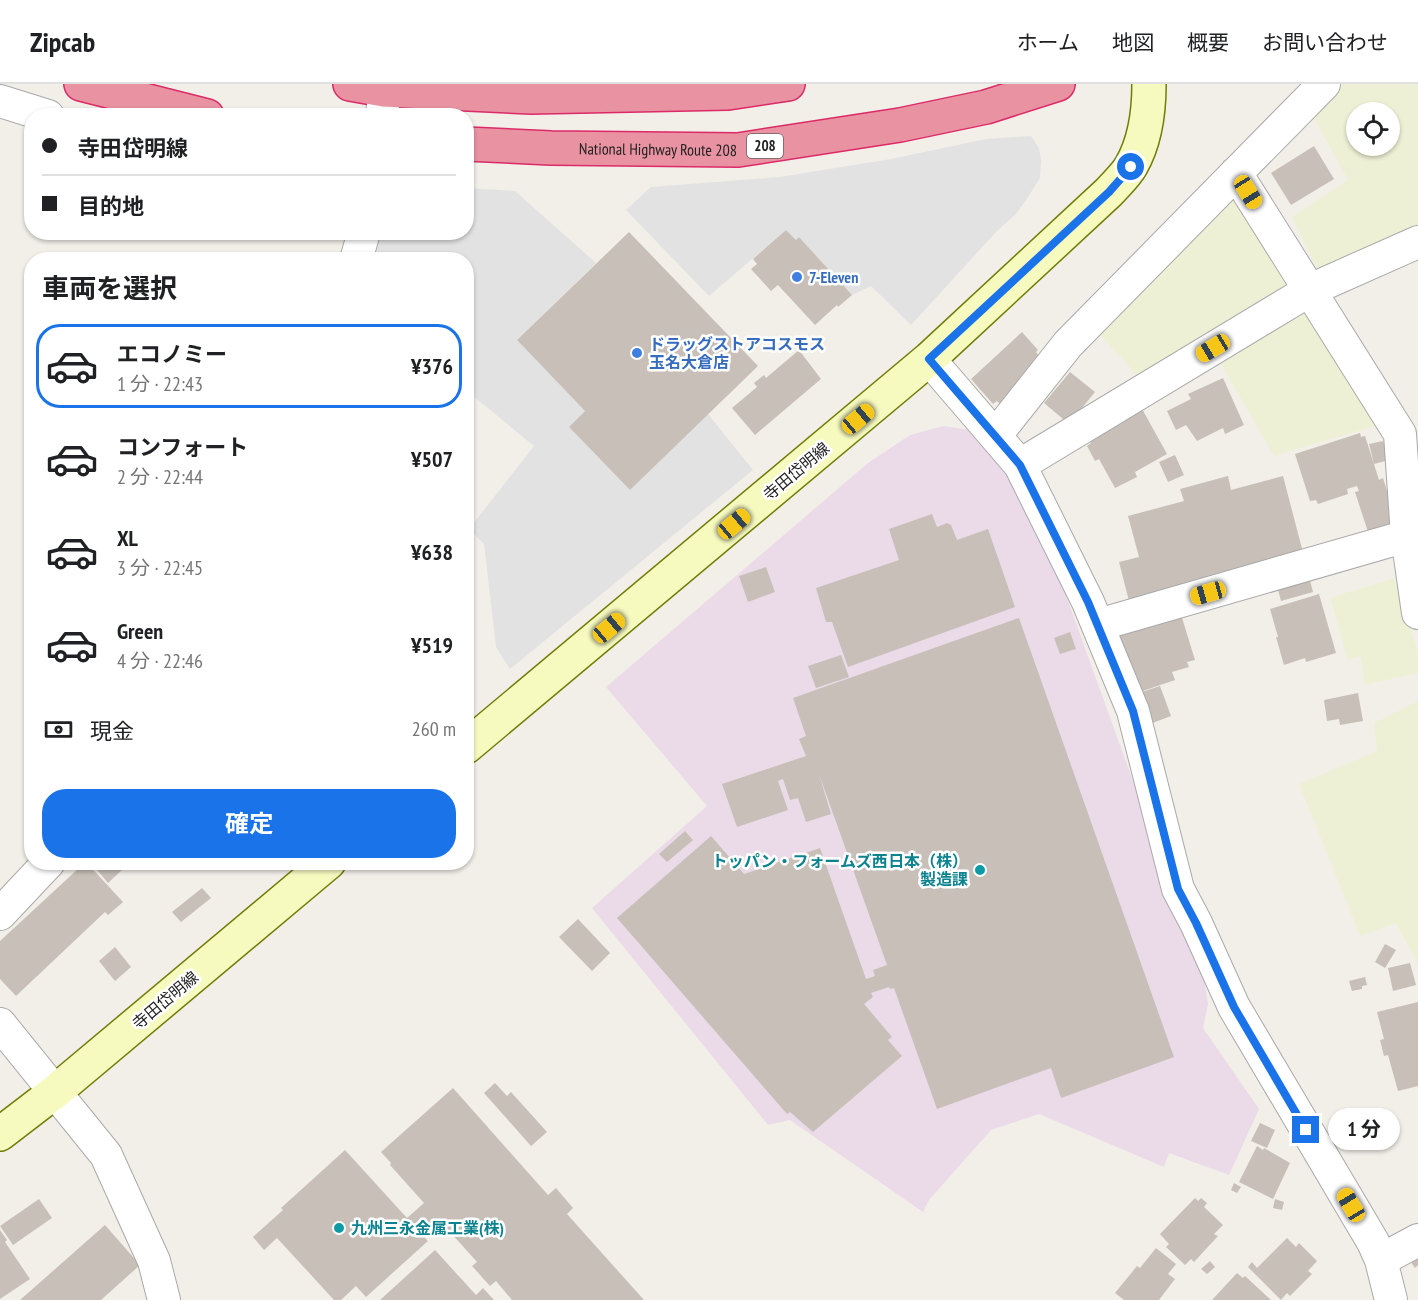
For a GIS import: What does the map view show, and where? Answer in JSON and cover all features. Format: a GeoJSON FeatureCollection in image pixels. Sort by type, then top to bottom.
{"type":"FeatureCollection","features":[{"type":"Feature","properties":{"kind":"highway"},"geometry":{"type":"LineString","coordinates":[[81,84],[176,108]]}},
{"type":"Feature","properties":{"kind":"highway"},"geometry":{"type":"LineString","coordinates":[[350,84],[384,97],[728,93],[788,84]]}},
{"type":"Feature","properties":{"kind":"highway","name":"National Highway Route 208"},"geometry":{"type":"LineString","coordinates":[[474,144],[551,148],[738,150],[900,125],[986,107],[1058,84]]}},
{"type":"Feature","properties":{"kind":"main road","name":"寺田岱明線"},"geometry":{"type":"LineString","coordinates":[[474,740],[929,359],[1109,192],[1131,167],[1141,140],[1149,106],[1149,84]]}},
{"type":"Feature","properties":{"kind":"main road","name":"寺田岱明線"},"geometry":{"type":"LineString","coordinates":[[0,1134],[56,1091],[319,870]]}},
{"type":"Feature","properties":{"kind":"street"},"geometry":{"type":"LineString","coordinates":[[996,436],[1068,344],[1324,84]]}},
{"type":"Feature","properties":{"kind":"street"},"geometry":{"type":"LineString","coordinates":[[0,101],[24,108]]}},
{"type":"Feature","properties":{"kind":"street"},"geometry":{"type":"LineString","coordinates":[[1236,173],[1400,434],[1413,532],[1418,613]]}},
{"type":"Feature","properties":{"kind":"street"},"geometry":{"type":"LineString","coordinates":[[1020,465],[1310,290],[1418,242]]}},
{"type":"Feature","properties":{"kind":"street"},"geometry":{"type":"LineString","coordinates":[[929,359],[1020,465],[1088,602],[1133,711],[1178,889],[1234,1007],[1373,1242],[1381,1260],[1391,1300]]}},
{"type":"Feature","properties":{"kind":"street"},"geometry":{"type":"LineString","coordinates":[[1098,625],[1413,532]]}},
{"type":"Feature","properties":{"kind":"street"},"geometry":{"type":"LineString","coordinates":[[0,914],[41,870]]}},
{"type":"Feature","properties":{"kind":"street"},"geometry":{"type":"LineString","coordinates":[[0,1024],[106,1155],[154,1261],[164,1300]]}},
{"type":"Feature","properties":{"kind":"street"},"geometry":{"type":"LineString","coordinates":[[1381,1260],[1418,1240]]}},
{"type":"Feature","properties":{"kind":"shaded area"},"geometry":{"type":"Polygon","coordinates":[[[1031,136],[1039,148],[1040,178],[1016,214],[996,232],[911,325],[871,286],[852,295],[799,237],[796,240],[786,230],[709,296],[626,210],[651,187],[780,177],[891,159],[986,139],[1031,136]]]}},
{"type":"Feature","properties":{"kind":"shaded area"},"geometry":{"type":"Polygon","coordinates":[[[474,188],[515,191],[596,263],[517,340],[585,411],[569,427],[630,490],[708,414],[753,470],[510,669],[496,647],[484,544],[474,534],[474,523],[534,446],[474,397],[474,252],[374,252],[375,240],[474,240],[474,188]]]}},
{"type":"Feature","properties":{"kind":"shaded area"},"geometry":{"type":"Polygon","coordinates":[[[943,426],[971,430],[1015,474],[1041,526],[1204,978],[1208,1004],[1203,1028],[1259,1109],[1229,1175],[1169,1153],[1164,1167],[1039,1114],[991,1130],[929,1200],[923,1212],[790,1120],[768,1125],[592,908],[707,806],[606,687],[868,463],[910,435],[943,426]]]}},
{"type":"Feature","properties":{"kind":"green space"},"geometry":{"type":"Polygon","coordinates":[[[1342,84],[1418,84],[1418,228],[1319,273],[1292,217],[1348,180],[1311,113],[1342,84]]]}},
{"type":"Feature","properties":{"kind":"green space"},"geometry":{"type":"Polygon","coordinates":[[[1235,186],[1298,289],[1141,380],[1098,332],[1235,186]]]}},
{"type":"Feature","properties":{"kind":"green space"},"geometry":{"type":"Polygon","coordinates":[[[1306,306],[1378,425],[1274,456],[1217,357],[1306,306]]]}},
{"type":"Feature","properties":{"kind":"green space"},"geometry":{"type":"Polygon","coordinates":[[[1394,578],[1418,651],[1418,673],[1365,685],[1360,656],[1348,660],[1330,598],[1394,578]]]}},
{"type":"Feature","properties":{"kind":"green space"},"geometry":{"type":"Polygon","coordinates":[[[1418,701],[1418,964],[1396,923],[1360,936],[1299,784],[1377,751],[1374,723],[1418,701]]]}},
{"type":"Feature","properties":{"kind":"building"},"geometry":{"type":"Polygon","coordinates":[[[1314,146],[1334,179],[1291,205],[1271,173],[1314,146]]]}},
{"type":"Feature","properties":{"kind":"building","name":"7-Eleven"},"geometry":{"type":"Polygon","coordinates":[[[786,230],[796,240],[799,237],[852,295],[815,325],[778,285],[771,291],[751,269],[757,264],[753,259],[786,230]]]}},
{"type":"Feature","properties":{"kind":"building","name":"ドラッグストアコスモス 玉名大倉店"},"geometry":{"type":"Polygon","coordinates":[[[629,232],[758,366],[630,490],[569,427],[585,411],[517,340],[629,232]]]}},
{"type":"Feature","properties":{"kind":"building"},"geometry":{"type":"Polygon","coordinates":[[[1022,332],[1038,350],[1036,352],[1042,360],[1017,383],[1021,387],[1005,409],[997,401],[993,404],[971,379],[1022,332]]]}},
{"type":"Feature","properties":{"kind":"building"},"geometry":{"type":"Polygon","coordinates":[[[799,350],[821,379],[755,435],[732,408],[757,387],[754,383],[764,375],[766,378],[799,350]]]}},
{"type":"Feature","properties":{"kind":"building"},"geometry":{"type":"Polygon","coordinates":[[[1070,372],[1095,392],[1069,424],[1044,403],[1070,372]]]}},
{"type":"Feature","properties":{"kind":"building"},"geometry":{"type":"Polygon","coordinates":[[[1223,378],[1244,425],[1225,434],[1223,428],[1197,441],[1186,425],[1176,430],[1167,411],[1191,399],[1188,394],[1223,378]]]}},
{"type":"Feature","properties":{"kind":"building"},"geometry":{"type":"Polygon","coordinates":[[[1141,407],[1167,454],[1135,472],[1137,477],[1115,488],[1099,459],[1095,461],[1087,446],[1091,443],[1087,437],[1141,407]]]}},
{"type":"Feature","properties":{"kind":"building"},"geometry":{"type":"Polygon","coordinates":[[[1360,433],[1361,437],[1365,436],[1379,480],[1383,478],[1397,523],[1370,538],[1355,492],[1359,491],[1357,486],[1347,489],[1348,494],[1318,504],[1316,500],[1310,501],[1295,454],[1360,433]]]}},
{"type":"Feature","properties":{"kind":"building"},"geometry":{"type":"Polygon","coordinates":[[[1383,441],[1389,460],[1374,464],[1369,444],[1383,441]]]}},
{"type":"Feature","properties":{"kind":"building"},"geometry":{"type":"Polygon","coordinates":[[[1175,455],[1184,475],[1168,482],[1159,462],[1175,455]]]}},
{"type":"Feature","properties":{"kind":"building"},"geometry":{"type":"Polygon","coordinates":[[[1228,476],[1231,490],[1283,476],[1305,560],[1130,605],[1119,562],[1139,557],[1128,516],[1184,501],[1180,489],[1228,476]]]}},
{"type":"Feature","properties":{"kind":"building"},"geometry":{"type":"Polygon","coordinates":[[[932,514],[937,527],[947,523],[951,525],[957,540],[988,529],[1015,607],[848,667],[832,622],[826,622],[816,588],[899,560],[889,529],[932,514]]]}},
{"type":"Feature","properties":{"kind":"building"},"geometry":{"type":"Polygon","coordinates":[[[766,567],[775,592],[748,602],[739,576],[766,567]]]}},
{"type":"Feature","properties":{"kind":"building"},"geometry":{"type":"Polygon","coordinates":[[[1309,577],[1313,592],[1281,601],[1277,586],[1309,577]]]}},
{"type":"Feature","properties":{"kind":"building"},"geometry":{"type":"Polygon","coordinates":[[[1319,594],[1336,653],[1306,662],[1305,658],[1284,665],[1270,609],[1319,594]]]}},
{"type":"Feature","properties":{"kind":"building"},"geometry":{"type":"Polygon","coordinates":[[[1179,608],[1195,660],[1187,662],[1189,667],[1172,672],[1175,680],[1137,693],[1116,629],[1179,608]]]}},
{"type":"Feature","properties":{"kind":"building","name":"トッパン・フォームズ西日本（株） 製造課"},"geometry":{"type":"Polygon","coordinates":[[[1019,618],[1174,1057],[1061,1098],[1051,1068],[937,1109],[894,988],[889,987],[871,993],[873,997],[864,1004],[892,1037],[888,1040],[902,1056],[813,1132],[790,1112],[787,1114],[617,918],[711,836],[744,874],[820,848],[866,979],[875,976],[873,970],[887,965],[819,774],[831,814],[806,822],[798,798],[790,800],[783,779],[778,781],[788,810],[737,827],[722,784],[806,756],[799,739],[806,736],[793,698],[1019,618]]]}},
{"type":"Feature","properties":{"kind":"building"},"geometry":{"type":"Polygon","coordinates":[[[1070,632],[1076,649],[1060,654],[1054,638],[1070,632]]]}},
{"type":"Feature","properties":{"kind":"building"},"geometry":{"type":"Polygon","coordinates":[[[841,655],[849,677],[816,688],[808,666],[841,655]]]}},
{"type":"Feature","properties":{"kind":"building"},"geometry":{"type":"Polygon","coordinates":[[[1160,686],[1171,716],[1147,725],[1136,694],[1160,686]]]}},
{"type":"Feature","properties":{"kind":"building"},"geometry":{"type":"Polygon","coordinates":[[[1358,693],[1363,721],[1340,725],[1339,719],[1327,721],[1324,700],[1358,693]]]}},
{"type":"Feature","properties":{"kind":"building"},"geometry":{"type":"Polygon","coordinates":[[[685,831],[693,840],[667,862],[659,854],[685,831]]]}},
{"type":"Feature","properties":{"kind":"building"},"geometry":{"type":"Polygon","coordinates":[[[77,870],[93,870],[123,902],[108,915],[105,912],[16,996],[0,979],[0,941],[77,870]]]}},
{"type":"Feature","properties":{"kind":"building"},"geometry":{"type":"Polygon","coordinates":[[[97,870],[122,870],[108,883],[97,870]]]}},
{"type":"Feature","properties":{"kind":"building"},"geometry":{"type":"Polygon","coordinates":[[[202,888],[211,898],[181,922],[172,912],[202,888]]]}},
{"type":"Feature","properties":{"kind":"building"},"geometry":{"type":"Polygon","coordinates":[[[578,919],[610,953],[592,971],[559,937],[578,919]]]}},
{"type":"Feature","properties":{"kind":"building"},"geometry":{"type":"Polygon","coordinates":[[[1385,944],[1396,950],[1385,968],[1375,962],[1385,944]]]}},
{"type":"Feature","properties":{"kind":"building"},"geometry":{"type":"Polygon","coordinates":[[[115,947],[131,967],[115,981],[99,961],[115,947]]]}},
{"type":"Feature","properties":{"kind":"building"},"geometry":{"type":"Polygon","coordinates":[[[1410,963],[1416,985],[1393,991],[1388,968],[1410,963]]]}},
{"type":"Feature","properties":{"kind":"building"},"geometry":{"type":"Polygon","coordinates":[[[1365,977],[1367,985],[1362,986],[1362,989],[1352,991],[1349,981],[1365,977]]]}},
{"type":"Feature","properties":{"kind":"building"},"geometry":{"type":"Polygon","coordinates":[[[1418,1002],[1418,1086],[1398,1091],[1388,1055],[1384,1056],[1380,1040],[1384,1039],[1377,1012],[1418,1002]]]}},
{"type":"Feature","properties":{"kind":"building"},"geometry":{"type":"Polygon","coordinates":[[[495,1083],[507,1096],[511,1092],[547,1132],[531,1146],[484,1093],[495,1083]]]}},
{"type":"Feature","properties":{"kind":"building"},"geometry":{"type":"Polygon","coordinates":[[[453,1088],[548,1195],[556,1188],[573,1208],[567,1214],[644,1300],[512,1300],[496,1281],[490,1286],[472,1266],[477,1262],[442,1223],[425,1238],[428,1241],[366,1297],[356,1286],[341,1300],[334,1300],[277,1238],[264,1250],[253,1237],[283,1210],[281,1208],[345,1150],[407,1218],[424,1203],[381,1152],[453,1088]]]}},
{"type":"Feature","properties":{"kind":"building"},"geometry":{"type":"Polygon","coordinates":[[[1260,1123],[1275,1130],[1267,1148],[1251,1141],[1260,1123]]]}},
{"type":"Feature","properties":{"kind":"building"},"geometry":{"type":"Polygon","coordinates":[[[1257,1146],[1290,1163],[1273,1199],[1239,1182],[1257,1146]]]}},
{"type":"Feature","properties":{"kind":"building"},"geometry":{"type":"Polygon","coordinates":[[[1234,1183],[1241,1187],[1237,1193],[1231,1190],[1234,1183]]]}},
{"type":"Feature","properties":{"kind":"building"},"geometry":{"type":"Polygon","coordinates":[[[1195,1198],[1198,1201],[1201,1198],[1207,1203],[1204,1207],[1223,1225],[1214,1234],[1218,1236],[1194,1262],[1191,1259],[1185,1265],[1166,1247],[1169,1244],[1160,1234],[1195,1198]]]}},
{"type":"Feature","properties":{"kind":"building"},"geometry":{"type":"Polygon","coordinates":[[[39,1199],[52,1218],[13,1245],[0,1226],[39,1199]]]}},
{"type":"Feature","properties":{"kind":"building"},"geometry":{"type":"Polygon","coordinates":[[[1275,1199],[1284,1202],[1282,1210],[1273,1208],[1275,1199]]]}},
{"type":"Feature","properties":{"kind":"building"},"geometry":{"type":"Polygon","coordinates":[[[105,1225],[140,1265],[101,1300],[20,1300],[105,1225]]]}},
{"type":"Feature","properties":{"kind":"building"},"geometry":{"type":"Polygon","coordinates":[[[0,1230],[7,1240],[5,1242],[30,1279],[0,1299],[0,1230]]]}},
{"type":"Feature","properties":{"kind":"building"},"geometry":{"type":"Polygon","coordinates":[[[1287,1238],[1296,1247],[1299,1243],[1317,1261],[1308,1271],[1312,1274],[1290,1296],[1287,1293],[1281,1300],[1248,1267],[1252,1262],[1257,1268],[1287,1238]]]}},
{"type":"Feature","properties":{"kind":"building"},"geometry":{"type":"Polygon","coordinates":[[[1156,1248],[1176,1264],[1168,1274],[1175,1279],[1159,1300],[1124,1300],[1115,1293],[1137,1266],[1140,1268],[1156,1248]]]}},
{"type":"Feature","properties":{"kind":"building"},"geometry":{"type":"Polygon","coordinates":[[[435,1250],[476,1295],[483,1288],[494,1300],[380,1300],[435,1250]]]}},
{"type":"Feature","properties":{"kind":"building"},"geometry":{"type":"Polygon","coordinates":[[[1418,1250],[1418,1265],[1415,1268],[1407,1257],[1418,1250]]]}},
{"type":"Feature","properties":{"kind":"building"},"geometry":{"type":"Polygon","coordinates":[[[1210,1261],[1215,1267],[1207,1274],[1201,1269],[1210,1261]]]}},
{"type":"Feature","properties":{"kind":"building"},"geometry":{"type":"Polygon","coordinates":[[[1237,1273],[1243,1278],[1245,1276],[1271,1300],[1212,1300],[1237,1273]]]}},
{"type":"Feature","properties":{"kind":"place","name":"7-Eleven"},"geometry":{"type":"Point","coordinates":[797,277]}},
{"type":"Feature","properties":{"kind":"place","name":"ドラッグストアコスモス 玉名大倉店"},"geometry":{"type":"Point","coordinates":[637,353]}},
{"type":"Feature","properties":{"kind":"place","name":"トッパン・フォームズ西日本（株） 製造課"},"geometry":{"type":"Point","coordinates":[980,870]}},
{"type":"Feature","properties":{"kind":"place","name":"九州三永金属工業(株)"},"geometry":{"type":"Point","coordinates":[339,1228]}},
{"type":"Feature","properties":{"kind":"route"},"geometry":{"type":"LineString","coordinates":[[1131,167],[1109,192],[929,359],[1020,465],[1088,602],[1133,711],[1178,889],[1234,1007],[1306,1130]]}}]}
